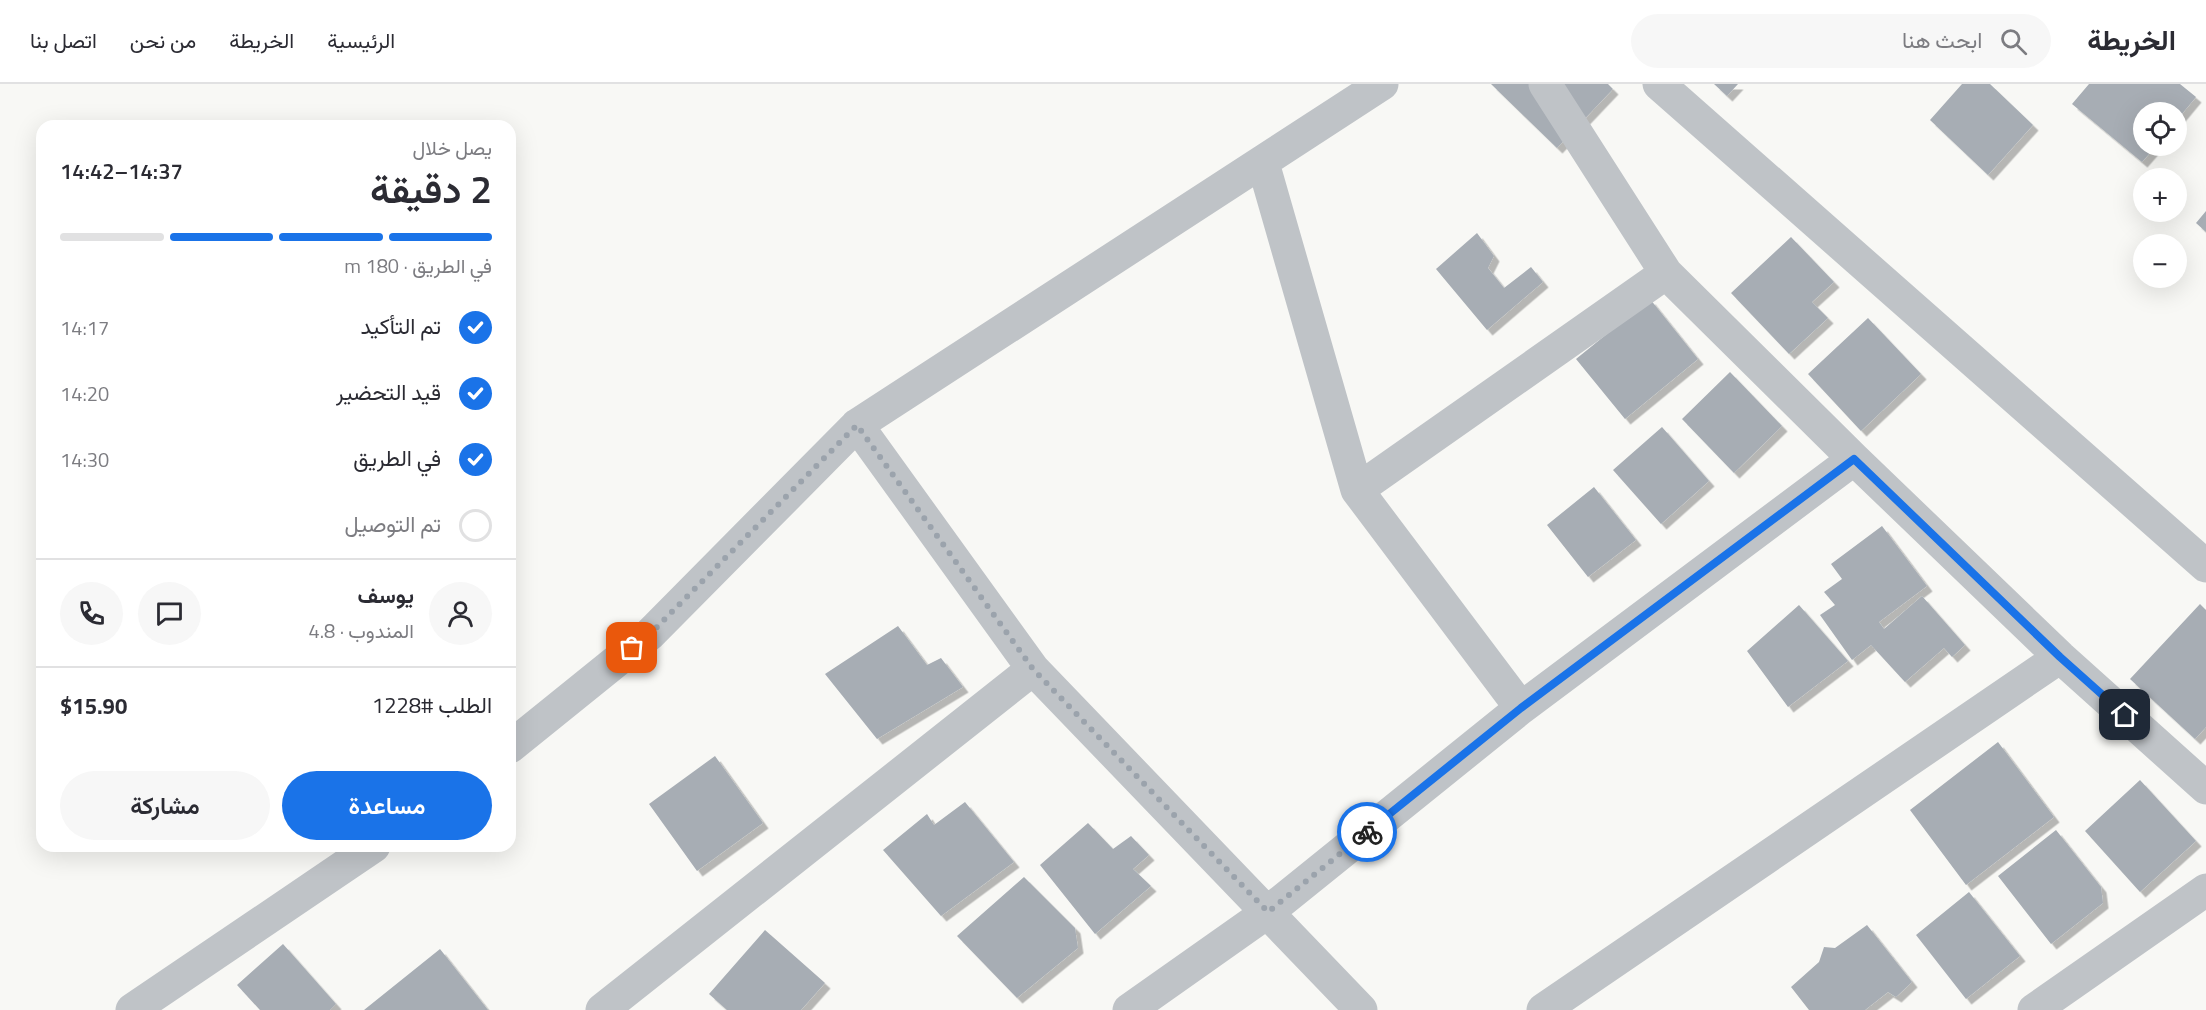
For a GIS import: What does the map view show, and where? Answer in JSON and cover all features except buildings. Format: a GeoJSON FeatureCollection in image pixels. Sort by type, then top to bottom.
{"type":"FeatureCollection","features":[{"type":"Feature","properties":{"kind":"street"},"geometry":{"type":"LineString","coordinates":[[516,742],[650,634],[857,425],[1382,84]]}},
{"type":"Feature","properties":{"kind":"street"},"geometry":{"type":"LineString","coordinates":[[1545,84],[1666,273],[1854,459],[2060,657],[2206,788]]}},
{"type":"Feature","properties":{"kind":"street"},"geometry":{"type":"LineString","coordinates":[[1659,84],[2206,566]]}},
{"type":"Feature","properties":{"kind":"street"},"geometry":{"type":"LineString","coordinates":[[1263,163],[1357,490],[1521,708]]}},
{"type":"Feature","properties":{"kind":"street"},"geometry":{"type":"LineString","coordinates":[[1357,490],[1666,273]]}},
{"type":"Feature","properties":{"kind":"street"},"geometry":{"type":"LineString","coordinates":[[857,425],[1033,669],[1360,1010]]}},
{"type":"Feature","properties":{"kind":"street"},"geometry":{"type":"LineString","coordinates":[[1129,1010],[1268,912],[1521,708],[1854,459]]}},
{"type":"Feature","properties":{"kind":"street"},"geometry":{"type":"LineString","coordinates":[[1543,1010],[2060,657]]}},
{"type":"Feature","properties":{"kind":"street"},"geometry":{"type":"LineString","coordinates":[[602,1010],[1033,669]]}},
{"type":"Feature","properties":{"kind":"street"},"geometry":{"type":"LineString","coordinates":[[132,1010],[366,852]]}},
{"type":"Feature","properties":{"kind":"street"},"geometry":{"type":"LineString","coordinates":[[2034,1010],[2206,890]]}},
{"type":"Feature","properties":{"kind":"way so far"},"geometry":{"type":"LineString","coordinates":[[632,648],[650,634],[857,425],[1033,669],[1268,912],[1367,832]]}},
{"type":"Feature","properties":{"kind":"route"},"geometry":{"type":"LineString","coordinates":[[1367,832],[1521,708],[1854,459],[2060,657],[2125,715]]}}]}
